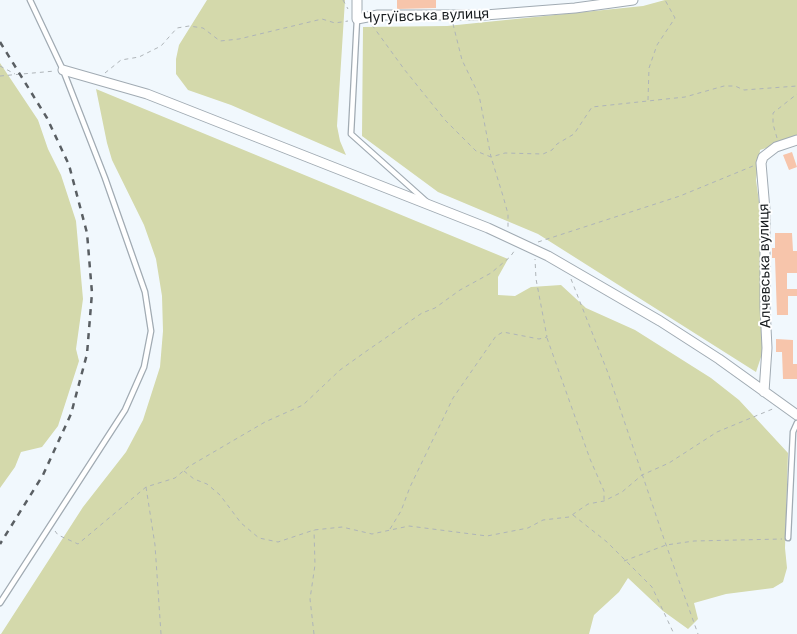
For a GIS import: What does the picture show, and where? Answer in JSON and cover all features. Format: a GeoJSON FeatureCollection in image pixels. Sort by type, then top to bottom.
{"type":"FeatureCollection","features":[{"type":"Feature","properties":{"kind":"street","name":"Чугуївська вулиця"},"geometry":{"type":"LineString","coordinates":[[357,0],[356,22],[378,15],[452,16],[633,0]]}},
{"type":"Feature","properties":{"kind":"street"},"geometry":{"type":"LineString","coordinates":[[63,70],[147,94],[430,204],[526,246],[567,267],[660,321],[797,415]]}},
{"type":"Feature","properties":{"kind":"street"},"geometry":{"type":"LineString","coordinates":[[761,163],[763,157],[776,147],[797,140]]}},
{"type":"Feature","properties":{"kind":"street","name":"Алчевська вулиця"},"geometry":{"type":"LineString","coordinates":[[761,163],[766,210],[765,307],[767,348],[764,392]]}},
{"type":"Feature","properties":{"kind":"lane"},"geometry":{"type":"LineString","coordinates":[[0,603],[125,410],[144,367],[151,331],[145,292],[134,258],[63,70],[30,0]]}},
{"type":"Feature","properties":{"kind":"lane"},"geometry":{"type":"LineString","coordinates":[[356,22],[351,134],[430,204]]}},
{"type":"Feature","properties":{"kind":"lane"},"geometry":{"type":"LineString","coordinates":[[788,538],[794,432],[797,423]]}},
{"type":"Feature","properties":{"kind":"path"},"geometry":{"type":"LineString","coordinates":[[648,100],[649,68],[661,37],[675,18],[665,0]]}},
{"type":"Feature","properties":{"kind":"path"},"geometry":{"type":"LineString","coordinates":[[452,16],[462,60],[479,95],[491,157],[508,214],[508,238]]}},
{"type":"Feature","properties":{"kind":"path"},"geometry":{"type":"LineString","coordinates":[[97,80],[121,60],[139,57],[161,46],[177,28],[189,26],[203,28],[220,40],[239,38],[322,19],[335,23],[348,21],[372,24],[404,69],[445,120],[476,151],[491,157],[504,153],[543,154],[574,134],[592,107],[685,97],[724,86],[735,86],[744,90],[797,86]]}},
{"type":"Feature","properties":{"kind":"path"},"geometry":{"type":"LineString","coordinates":[[0,66],[15,75]]}},
{"type":"Feature","properties":{"kind":"path"},"geometry":{"type":"LineString","coordinates":[[0,76],[63,70]]}},
{"type":"Feature","properties":{"kind":"path"},"geometry":{"type":"LineString","coordinates":[[776,147],[777,137],[773,124],[773,113],[797,94]]}},
{"type":"Feature","properties":{"kind":"path"},"geometry":{"type":"LineString","coordinates":[[50,525],[58,536],[78,544],[146,487],[175,478],[265,422],[303,405],[340,370],[368,350],[422,313],[435,308],[491,273],[526,246],[584,229],[680,196],[761,163]]}},
{"type":"Feature","properties":{"kind":"path"},"geometry":{"type":"LineString","coordinates":[[526,246],[536,279],[547,337],[590,459],[604,491],[604,501]]}},
{"type":"Feature","properties":{"kind":"path"},"geometry":{"type":"LineString","coordinates":[[567,267],[608,372],[698,634]]}},
{"type":"Feature","properties":{"kind":"path"},"geometry":{"type":"LineString","coordinates":[[390,530],[401,511],[410,487],[453,398],[496,336],[503,332],[539,339],[547,337]]}},
{"type":"Feature","properties":{"kind":"path"},"geometry":{"type":"LineString","coordinates":[[184,471],[194,479],[207,484],[220,495],[241,523],[259,538],[278,542],[314,530],[342,527],[372,534],[409,526],[429,527],[487,536],[528,528],[543,520],[563,520],[588,504],[604,501],[622,492],[642,475],[669,463],[717,432],[783,405]]}},
{"type":"Feature","properties":{"kind":"path"},"geometry":{"type":"LineString","coordinates":[[146,487],[155,545],[161,634]]}},
{"type":"Feature","properties":{"kind":"path"},"geometry":{"type":"LineString","coordinates":[[573,515],[607,542],[652,587],[674,634]]}},
{"type":"Feature","properties":{"kind":"path"},"geometry":{"type":"LineString","coordinates":[[314,530],[315,565],[310,599],[314,634]]}},
{"type":"Feature","properties":{"kind":"path"},"geometry":{"type":"LineString","coordinates":[[624,561],[666,545],[694,541],[788,538]]}},
{"type":"Feature","properties":{"kind":"green space"},"geometry":{"type":"Polygon","coordinates":[[[207,0],[345,0],[337,126],[340,141],[346,155],[231,105],[188,90],[176,74],[176,59],[179,45],[207,0]]]}},
{"type":"Feature","properties":{"kind":"green space"},"geometry":{"type":"Polygon","coordinates":[[[665,0],[797,0],[797,138],[760,150],[756,180],[762,224],[762,354],[756,372],[538,234],[438,192],[362,136],[363,27],[447,26],[643,6],[665,0]]]}},
{"type":"Feature","properties":{"kind":"green space"},"geometry":{"type":"Polygon","coordinates":[[[0,63],[38,120],[48,149],[61,175],[76,221],[83,299],[76,349],[79,361],[58,426],[42,447],[21,452],[15,467],[0,488],[0,63]]]}},
{"type":"Feature","properties":{"kind":"green space"},"geometry":{"type":"Polygon","coordinates":[[[96,89],[508,259],[498,277],[498,295],[515,296],[531,287],[561,285],[586,308],[635,330],[711,378],[739,400],[788,453],[785,548],[787,568],[783,582],[773,588],[726,594],[694,603],[698,619],[688,629],[663,611],[628,578],[619,592],[594,615],[589,634],[1,634],[83,507],[126,452],[143,420],[160,367],[163,331],[162,296],[156,259],[144,225],[112,160],[96,89]]]}},
{"type":"Feature","properties":{"kind":"building"},"geometry":{"type":"Polygon","coordinates":[[[397,0],[436,0],[436,8],[397,9],[397,0]]]}},
{"type":"Feature","properties":{"kind":"building"},"geometry":{"type":"Polygon","coordinates":[[[792,152],[797,167],[789,170],[783,155],[792,152]]]}},
{"type":"Feature","properties":{"kind":"building"},"geometry":{"type":"Polygon","coordinates":[[[775,233],[792,233],[793,251],[797,251],[797,273],[787,273],[787,289],[797,289],[797,296],[788,296],[788,315],[777,315],[775,258],[772,258],[772,248],[775,248],[775,233]]]}},
{"type":"Feature","properties":{"kind":"building"},"geometry":{"type":"Polygon","coordinates":[[[776,339],[793,340],[793,364],[797,364],[797,379],[783,379],[782,352],[776,352],[776,339]]]}},
{"type":"Feature","properties":{"kind":"railway"},"geometry":{"type":"LineString","coordinates":[[0,42],[47,118],[69,165],[87,233],[92,293],[87,354],[71,414],[43,475],[0,544]]}}]}
